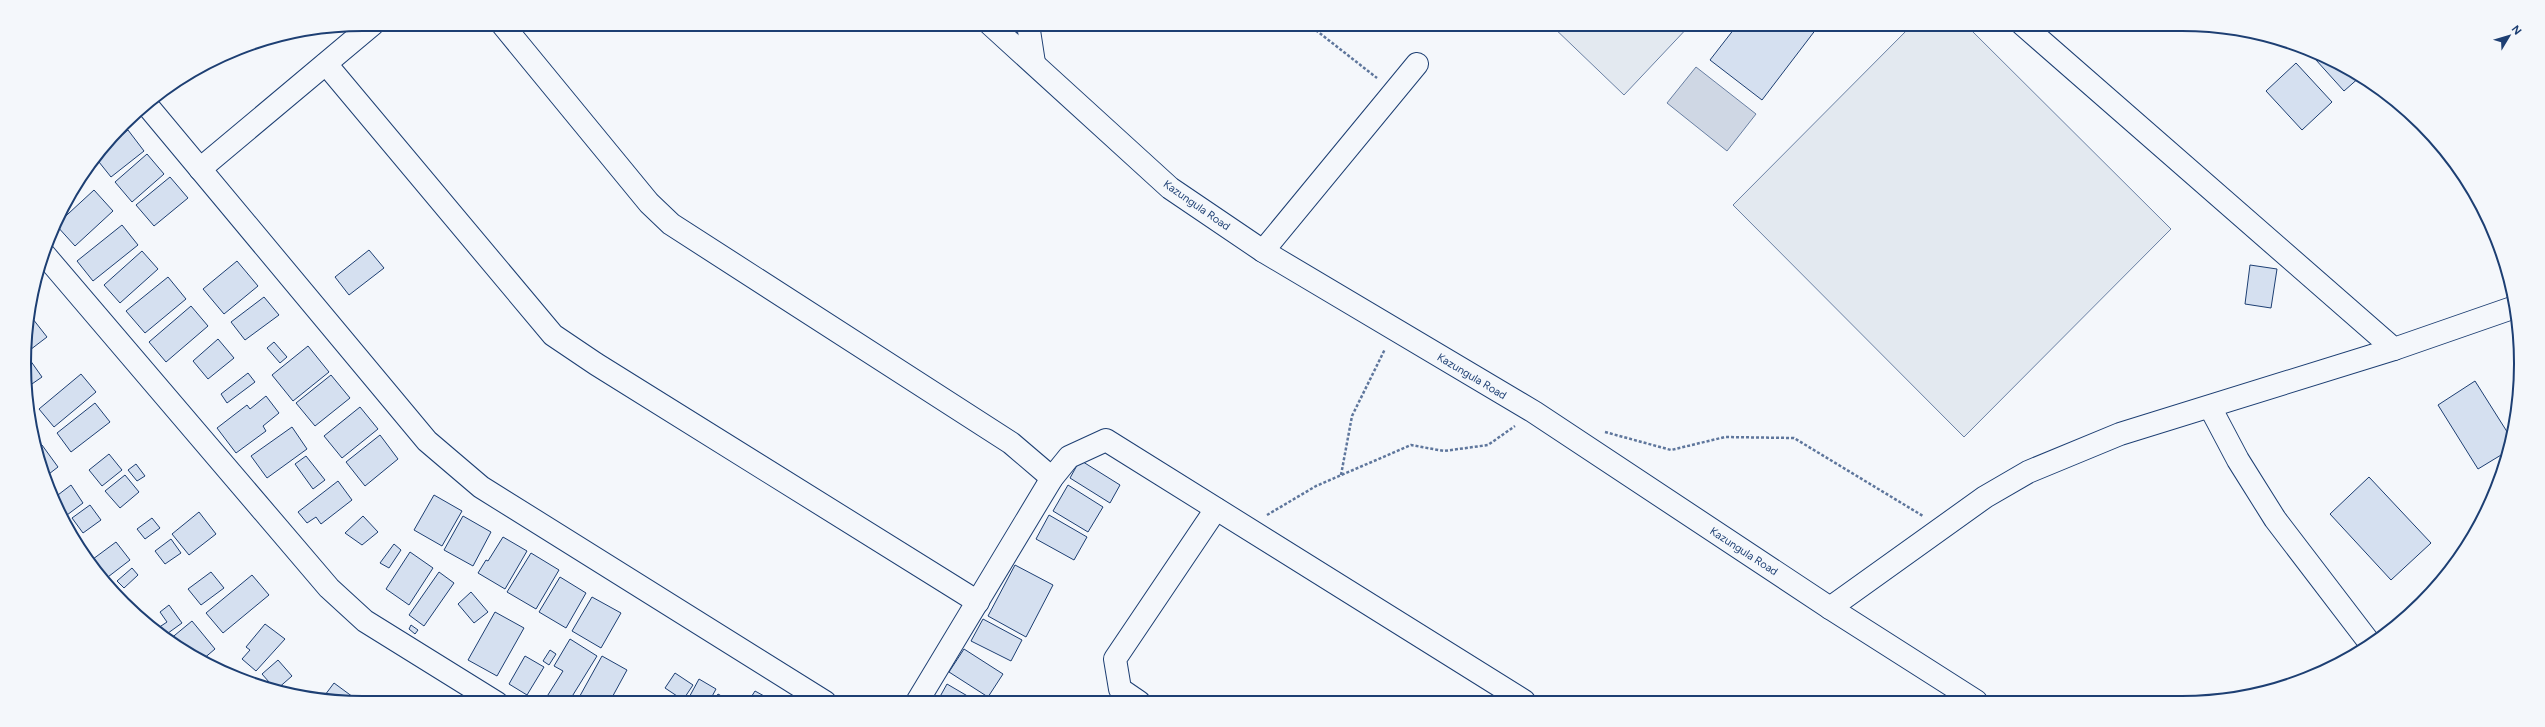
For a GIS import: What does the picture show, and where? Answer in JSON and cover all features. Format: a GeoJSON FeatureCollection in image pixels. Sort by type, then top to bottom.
{"type":"FeatureCollection","features":[{"type":"Feature","properties":{"kind":"street"},"geometry":{"type":"LineString","coordinates":[[200,169],[365,31]]}},
{"type":"Feature","properties":{"kind":"street"},"geometry":{"type":"LineString","coordinates":[[508,31],[649,203],[672,224],[1011,442],[1052,478]]}},
{"type":"Feature","properties":{"kind":"street","name":"Kazungula Road"},"geometry":{"type":"LineString","coordinates":[[1000,31],[1170,188],[1262,251],[1534,412],[1830,608],[1970,696]]}},
{"type":"Feature","properties":{"kind":"street"},"geometry":{"type":"LineString","coordinates":[[1029,31],[1034,63]]}},
{"type":"Feature","properties":{"kind":"street"},"geometry":{"type":"LineString","coordinates":[[2030,31],[2394,349]]}},
{"type":"Feature","properties":{"kind":"street"},"geometry":{"type":"LineString","coordinates":[[326,64],[553,335],[596,364],[978,602]]}},
{"type":"Feature","properties":{"kind":"street"},"geometry":{"type":"LineString","coordinates":[[1262,251],[1417,64]]}},
{"type":"Feature","properties":{"kind":"street"},"geometry":{"type":"LineString","coordinates":[[150,109],[427,441],[481,487],[814,696]]}},
{"type":"Feature","properties":{"kind":"street"},"geometry":{"type":"LineString","coordinates":[[48,259],[328,588],[365,620],[487,696]]}},
{"type":"Feature","properties":{"kind":"street"},"geometry":{"type":"LineString","coordinates":[[1830,608],[1985,497],[2028,472],[2120,434],[2394,349],[2509,309]]}},
{"type":"Feature","properties":{"kind":"street"},"geometry":{"type":"LineString","coordinates":[[2210,407],[2238,460],[2275,519],[2367,639]]}},
{"type":"Feature","properties":{"kind":"street"},"geometry":{"type":"LineString","coordinates":[[921,696],[1052,478],[1069,457],[1106,440],[1516,696]]}},
{"type":"Feature","properties":{"kind":"street"},"geometry":{"type":"LineString","coordinates":[[1130,696],[1120,690],[1115,659],[1216,509]]}},
{"type":"Feature","properties":{"kind":"path"},"geometry":{"type":"LineString","coordinates":[[1316,31],[1341,52],[1395,91]]}},
{"type":"Feature","properties":{"kind":"path"},"geometry":{"type":"LineString","coordinates":[[1341,476],[1352,416],[1395,329]]}},
{"type":"Feature","properties":{"kind":"path"},"geometry":{"type":"LineString","coordinates":[[1245,527],[1316,486],[1411,445],[1444,451],[1488,445],[1534,412]]}},
{"type":"Feature","properties":{"kind":"path"},"geometry":{"type":"LineString","coordinates":[[1602,431],[1671,450],[1725,436],[1794,438],[1943,528]]}},
{"type":"Feature","properties":{"kind":"shaded area"},"geometry":{"type":"Polygon","coordinates":[[[1557,31],[1684,31],[1624,95],[1557,31]]]}},
{"type":"Feature","properties":{"kind":"shaded area"},"geometry":{"type":"Polygon","coordinates":[[[1906,31],[1972,31],[2171,229],[1964,437],[1733,205],[1906,31]]]}},
{"type":"Feature","properties":{"kind":"shaded area"},"geometry":{"type":"Polygon","coordinates":[[[1696,67],[1756,114],[1727,151],[1667,103],[1696,67]]]}},
{"type":"Feature","properties":{"kind":"building"},"geometry":{"type":"Polygon","coordinates":[[[1733,31],[1815,31],[1762,100],[1710,60],[1733,31]]]}},
{"type":"Feature","properties":{"kind":"building"},"geometry":{"type":"Polygon","coordinates":[[[2316,60],[2329,65],[2356,81],[2344,91],[2316,60]]]}},
{"type":"Feature","properties":{"kind":"building"},"geometry":{"type":"Polygon","coordinates":[[[2296,63],[2332,102],[2302,130],[2266,91],[2296,63]]]}},
{"type":"Feature","properties":{"kind":"building"},"geometry":{"type":"Polygon","coordinates":[[[128,130],[144,151],[111,177],[99,162],[122,135],[128,130]]]}},
{"type":"Feature","properties":{"kind":"building"},"geometry":{"type":"Polygon","coordinates":[[[147,154],[164,174],[132,202],[115,182],[147,154]]]}},
{"type":"Feature","properties":{"kind":"building"},"geometry":{"type":"Polygon","coordinates":[[[170,177],[188,198],[154,226],[136,205],[170,177]]]}},
{"type":"Feature","properties":{"kind":"building"},"geometry":{"type":"Polygon","coordinates":[[[94,190],[113,211],[75,246],[59,229],[64,217],[94,190]]]}},
{"type":"Feature","properties":{"kind":"building"},"geometry":{"type":"Polygon","coordinates":[[[122,225],[138,245],[93,281],[77,261],[122,225]]]}},
{"type":"Feature","properties":{"kind":"building"},"geometry":{"type":"Polygon","coordinates":[[[369,250],[384,268],[349,295],[335,277],[369,250]]]}},
{"type":"Feature","properties":{"kind":"building"},"geometry":{"type":"Polygon","coordinates":[[[142,251],[158,269],[120,303],[104,285],[142,251]]]}},
{"type":"Feature","properties":{"kind":"building"},"geometry":{"type":"Polygon","coordinates":[[[237,261],[258,286],[224,314],[203,289],[237,261]]]}},
{"type":"Feature","properties":{"kind":"building"},"geometry":{"type":"Polygon","coordinates":[[[2250,265],[2277,269],[2271,308],[2245,304],[2250,265]]]}},
{"type":"Feature","properties":{"kind":"building"},"geometry":{"type":"Polygon","coordinates":[[[168,277],[186,299],[145,333],[126,311],[168,277]]]}},
{"type":"Feature","properties":{"kind":"building"},"geometry":{"type":"Polygon","coordinates":[[[264,297],[279,315],[245,340],[231,322],[264,297]]]}},
{"type":"Feature","properties":{"kind":"building"},"geometry":{"type":"Polygon","coordinates":[[[191,306],[208,326],[166,362],[149,342],[191,306]]]}},
{"type":"Feature","properties":{"kind":"building"},"geometry":{"type":"Polygon","coordinates":[[[34,320],[47,337],[32,349],[34,320]]]}},
{"type":"Feature","properties":{"kind":"building"},"geometry":{"type":"Polygon","coordinates":[[[218,339],[234,358],[208,379],[193,361],[218,339]]]}},
{"type":"Feature","properties":{"kind":"building"},"geometry":{"type":"Polygon","coordinates":[[[274,342],[287,357],[280,363],[267,348],[274,342]]]}},
{"type":"Feature","properties":{"kind":"building"},"geometry":{"type":"Polygon","coordinates":[[[308,346],[329,372],[293,401],[272,375],[308,346]]]}},
{"type":"Feature","properties":{"kind":"building"},"geometry":{"type":"Polygon","coordinates":[[[31,362],[42,377],[32,384],[31,362]]]}},
{"type":"Feature","properties":{"kind":"building"},"geometry":{"type":"Polygon","coordinates":[[[248,373],[255,382],[227,403],[221,394],[248,373]]]}},
{"type":"Feature","properties":{"kind":"building"},"geometry":{"type":"Polygon","coordinates":[[[81,374],[96,392],[54,427],[39,409],[81,374]]]}},
{"type":"Feature","properties":{"kind":"building"},"geometry":{"type":"Polygon","coordinates":[[[331,375],[350,398],[315,426],[296,403],[331,375]]]}},
{"type":"Feature","properties":{"kind":"building"},"geometry":{"type":"Polygon","coordinates":[[[2475,381],[2507,432],[2501,455],[2478,469],[2438,405],[2475,381]]]}},
{"type":"Feature","properties":{"kind":"building"},"geometry":{"type":"Polygon","coordinates":[[[266,396],[279,413],[263,426],[266,431],[236,453],[217,428],[247,405],[250,409],[266,396]]]}},
{"type":"Feature","properties":{"kind":"building"},"geometry":{"type":"Polygon","coordinates":[[[95,403],[110,422],[71,452],[57,433],[95,403]]]}},
{"type":"Feature","properties":{"kind":"building"},"geometry":{"type":"Polygon","coordinates":[[[360,407],[378,429],[342,458],[324,436],[360,407]]]}},
{"type":"Feature","properties":{"kind":"building"},"geometry":{"type":"Polygon","coordinates":[[[292,427],[307,449],[267,478],[251,456],[292,427]]]}},
{"type":"Feature","properties":{"kind":"building"},"geometry":{"type":"Polygon","coordinates":[[[380,435],[398,459],[365,486],[346,462],[380,435]]]}},
{"type":"Feature","properties":{"kind":"building"},"geometry":{"type":"Polygon","coordinates":[[[42,445],[58,467],[50,473],[42,450],[42,445]]]}},
{"type":"Feature","properties":{"kind":"building"},"geometry":{"type":"Polygon","coordinates":[[[109,454],[122,470],[102,486],[89,470],[109,454]]]}},
{"type":"Feature","properties":{"kind":"building"},"geometry":{"type":"Polygon","coordinates":[[[306,456],[325,480],[313,489],[295,464],[306,456]]]}},
{"type":"Feature","properties":{"kind":"building"},"geometry":{"type":"Polygon","coordinates":[[[1080,460],[1120,485],[1110,503],[1070,478],[1080,460]]]}},
{"type":"Feature","properties":{"kind":"building"},"geometry":{"type":"Polygon","coordinates":[[[136,464],[145,476],[137,481],[128,470],[136,464]]]}},
{"type":"Feature","properties":{"kind":"building"},"geometry":{"type":"Polygon","coordinates":[[[125,475],[139,492],[120,508],[105,491],[125,475]]]}},
{"type":"Feature","properties":{"kind":"building"},"geometry":{"type":"Polygon","coordinates":[[[2369,477],[2431,543],[2391,580],[2330,514],[2369,477]]]}},
{"type":"Feature","properties":{"kind":"building"},"geometry":{"type":"Polygon","coordinates":[[[338,481],[352,500],[321,524],[316,517],[307,523],[298,512],[338,481]]]}},
{"type":"Feature","properties":{"kind":"building"},"geometry":{"type":"Polygon","coordinates":[[[71,485],[83,503],[67,515],[58,495],[71,485]]]}},
{"type":"Feature","properties":{"kind":"building"},"geometry":{"type":"Polygon","coordinates":[[[1068,485],[1103,507],[1088,532],[1053,511],[1068,485]]]}},
{"type":"Feature","properties":{"kind":"building"},"geometry":{"type":"Polygon","coordinates":[[[434,495],[462,511],[442,546],[414,530],[434,495]]]}},
{"type":"Feature","properties":{"kind":"building"},"geometry":{"type":"Polygon","coordinates":[[[90,505],[101,520],[83,533],[72,518],[90,505]]]}},
{"type":"Feature","properties":{"kind":"building"},"geometry":{"type":"Polygon","coordinates":[[[199,512],[216,534],[189,555],[172,534],[199,512]]]}},
{"type":"Feature","properties":{"kind":"building"},"geometry":{"type":"Polygon","coordinates":[[[1049,515],[1087,537],[1074,560],[1036,539],[1049,515]]]}},
{"type":"Feature","properties":{"kind":"building"},"geometry":{"type":"Polygon","coordinates":[[[363,516],[378,532],[362,545],[345,533],[363,516]]]}},
{"type":"Feature","properties":{"kind":"building"},"geometry":{"type":"Polygon","coordinates":[[[463,516],[491,532],[473,566],[444,550],[463,516]]]}},
{"type":"Feature","properties":{"kind":"building"},"geometry":{"type":"Polygon","coordinates":[[[152,518],[160,528],[145,539],[137,529],[152,518]]]}},
{"type":"Feature","properties":{"kind":"building"},"geometry":{"type":"Polygon","coordinates":[[[503,537],[527,551],[505,589],[478,573],[486,560],[488,561],[503,537]]]}},
{"type":"Feature","properties":{"kind":"building"},"geometry":{"type":"Polygon","coordinates":[[[171,539],[181,553],[165,564],[155,551],[171,539]]]}},
{"type":"Feature","properties":{"kind":"building"},"geometry":{"type":"Polygon","coordinates":[[[116,542],[130,560],[109,576],[94,558],[116,542]]]}},
{"type":"Feature","properties":{"kind":"building"},"geometry":{"type":"Polygon","coordinates":[[[394,544],[401,550],[389,568],[380,563],[394,544]]]}},
{"type":"Feature","properties":{"kind":"building"},"geometry":{"type":"Polygon","coordinates":[[[410,552],[433,568],[409,605],[386,589],[410,552]]]}},
{"type":"Feature","properties":{"kind":"building"},"geometry":{"type":"Polygon","coordinates":[[[531,553],[559,570],[536,609],[507,592],[531,553]]]}},
{"type":"Feature","properties":{"kind":"building"},"geometry":{"type":"Polygon","coordinates":[[[1015,565],[1053,585],[1026,637],[988,616],[1015,565]]]}},
{"type":"Feature","properties":{"kind":"building"},"geometry":{"type":"Polygon","coordinates":[[[132,568],[138,575],[124,588],[117,581],[132,568]]]}},
{"type":"Feature","properties":{"kind":"building"},"geometry":{"type":"Polygon","coordinates":[[[211,572],[224,588],[201,605],[188,589],[211,572]]]}},
{"type":"Feature","properties":{"kind":"building"},"geometry":{"type":"Polygon","coordinates":[[[439,572],[454,583],[424,626],[409,615],[439,572]]]}},
{"type":"Feature","properties":{"kind":"building"},"geometry":{"type":"Polygon","coordinates":[[[252,575],[269,595],[223,633],[206,613],[252,575]]]}},
{"type":"Feature","properties":{"kind":"building"},"geometry":{"type":"Polygon","coordinates":[[[560,577],[586,593],[566,628],[539,612],[560,577]]]}},
{"type":"Feature","properties":{"kind":"building"},"geometry":{"type":"Polygon","coordinates":[[[471,592],[488,612],[474,623],[458,604],[471,592]]]}},
{"type":"Feature","properties":{"kind":"building"},"geometry":{"type":"Polygon","coordinates":[[[592,597],[621,613],[601,648],[572,631],[592,597]]]}},
{"type":"Feature","properties":{"kind":"building"},"geometry":{"type":"Polygon","coordinates":[[[169,605],[182,623],[169,633],[160,626],[167,622],[160,612],[169,605]]]}},
{"type":"Feature","properties":{"kind":"building"},"geometry":{"type":"Polygon","coordinates":[[[495,612],[524,628],[497,676],[468,660],[495,612]]]}},
{"type":"Feature","properties":{"kind":"building"},"geometry":{"type":"Polygon","coordinates":[[[983,619],[1022,640],[1011,661],[971,641],[983,619]]]}},
{"type":"Feature","properties":{"kind":"building"},"geometry":{"type":"Polygon","coordinates":[[[192,621],[215,649],[206,656],[174,636],[192,621]]]}},
{"type":"Feature","properties":{"kind":"building"},"geometry":{"type":"Polygon","coordinates":[[[265,624],[285,639],[256,671],[242,659],[250,650],[246,647],[265,624]]]}},
{"type":"Feature","properties":{"kind":"building"},"geometry":{"type":"Polygon","coordinates":[[[411,625],[418,630],[415,634],[409,629],[411,625]]]}},
{"type":"Feature","properties":{"kind":"building"},"geometry":{"type":"Polygon","coordinates":[[[570,639],[597,656],[572,696],[547,696],[563,671],[554,666],[570,639]]]}},
{"type":"Feature","properties":{"kind":"building"},"geometry":{"type":"Polygon","coordinates":[[[964,649],[1003,674],[989,696],[986,696],[949,672],[964,649]]]}},
{"type":"Feature","properties":{"kind":"building"},"geometry":{"type":"Polygon","coordinates":[[[550,650],[556,654],[549,665],[543,661],[550,650]]]}},
{"type":"Feature","properties":{"kind":"building"},"geometry":{"type":"Polygon","coordinates":[[[525,656],[544,667],[527,695],[509,684],[525,656]]]}},
{"type":"Feature","properties":{"kind":"building"},"geometry":{"type":"Polygon","coordinates":[[[602,656],[627,670],[613,696],[580,696],[602,656]]]}},
{"type":"Feature","properties":{"kind":"building"},"geometry":{"type":"Polygon","coordinates":[[[278,660],[292,676],[281,686],[269,682],[262,674],[278,660]]]}},
{"type":"Feature","properties":{"kind":"building"},"geometry":{"type":"Polygon","coordinates":[[[675,673],[693,685],[686,696],[677,696],[665,688],[675,673]]]}},
{"type":"Feature","properties":{"kind":"building"},"geometry":{"type":"Polygon","coordinates":[[[699,679],[716,689],[712,696],[690,696],[699,679]]]}},
{"type":"Feature","properties":{"kind":"building"},"geometry":{"type":"Polygon","coordinates":[[[334,683],[351,695],[342,695],[326,694],[334,683]]]}},
{"type":"Feature","properties":{"kind":"building"},"geometry":{"type":"Polygon","coordinates":[[[947,684],[967,696],[940,696],[947,684]]]}},
{"type":"Feature","properties":{"kind":"building"},"geometry":{"type":"Polygon","coordinates":[[[755,691],[764,696],[752,696],[755,691]]]}}]}
